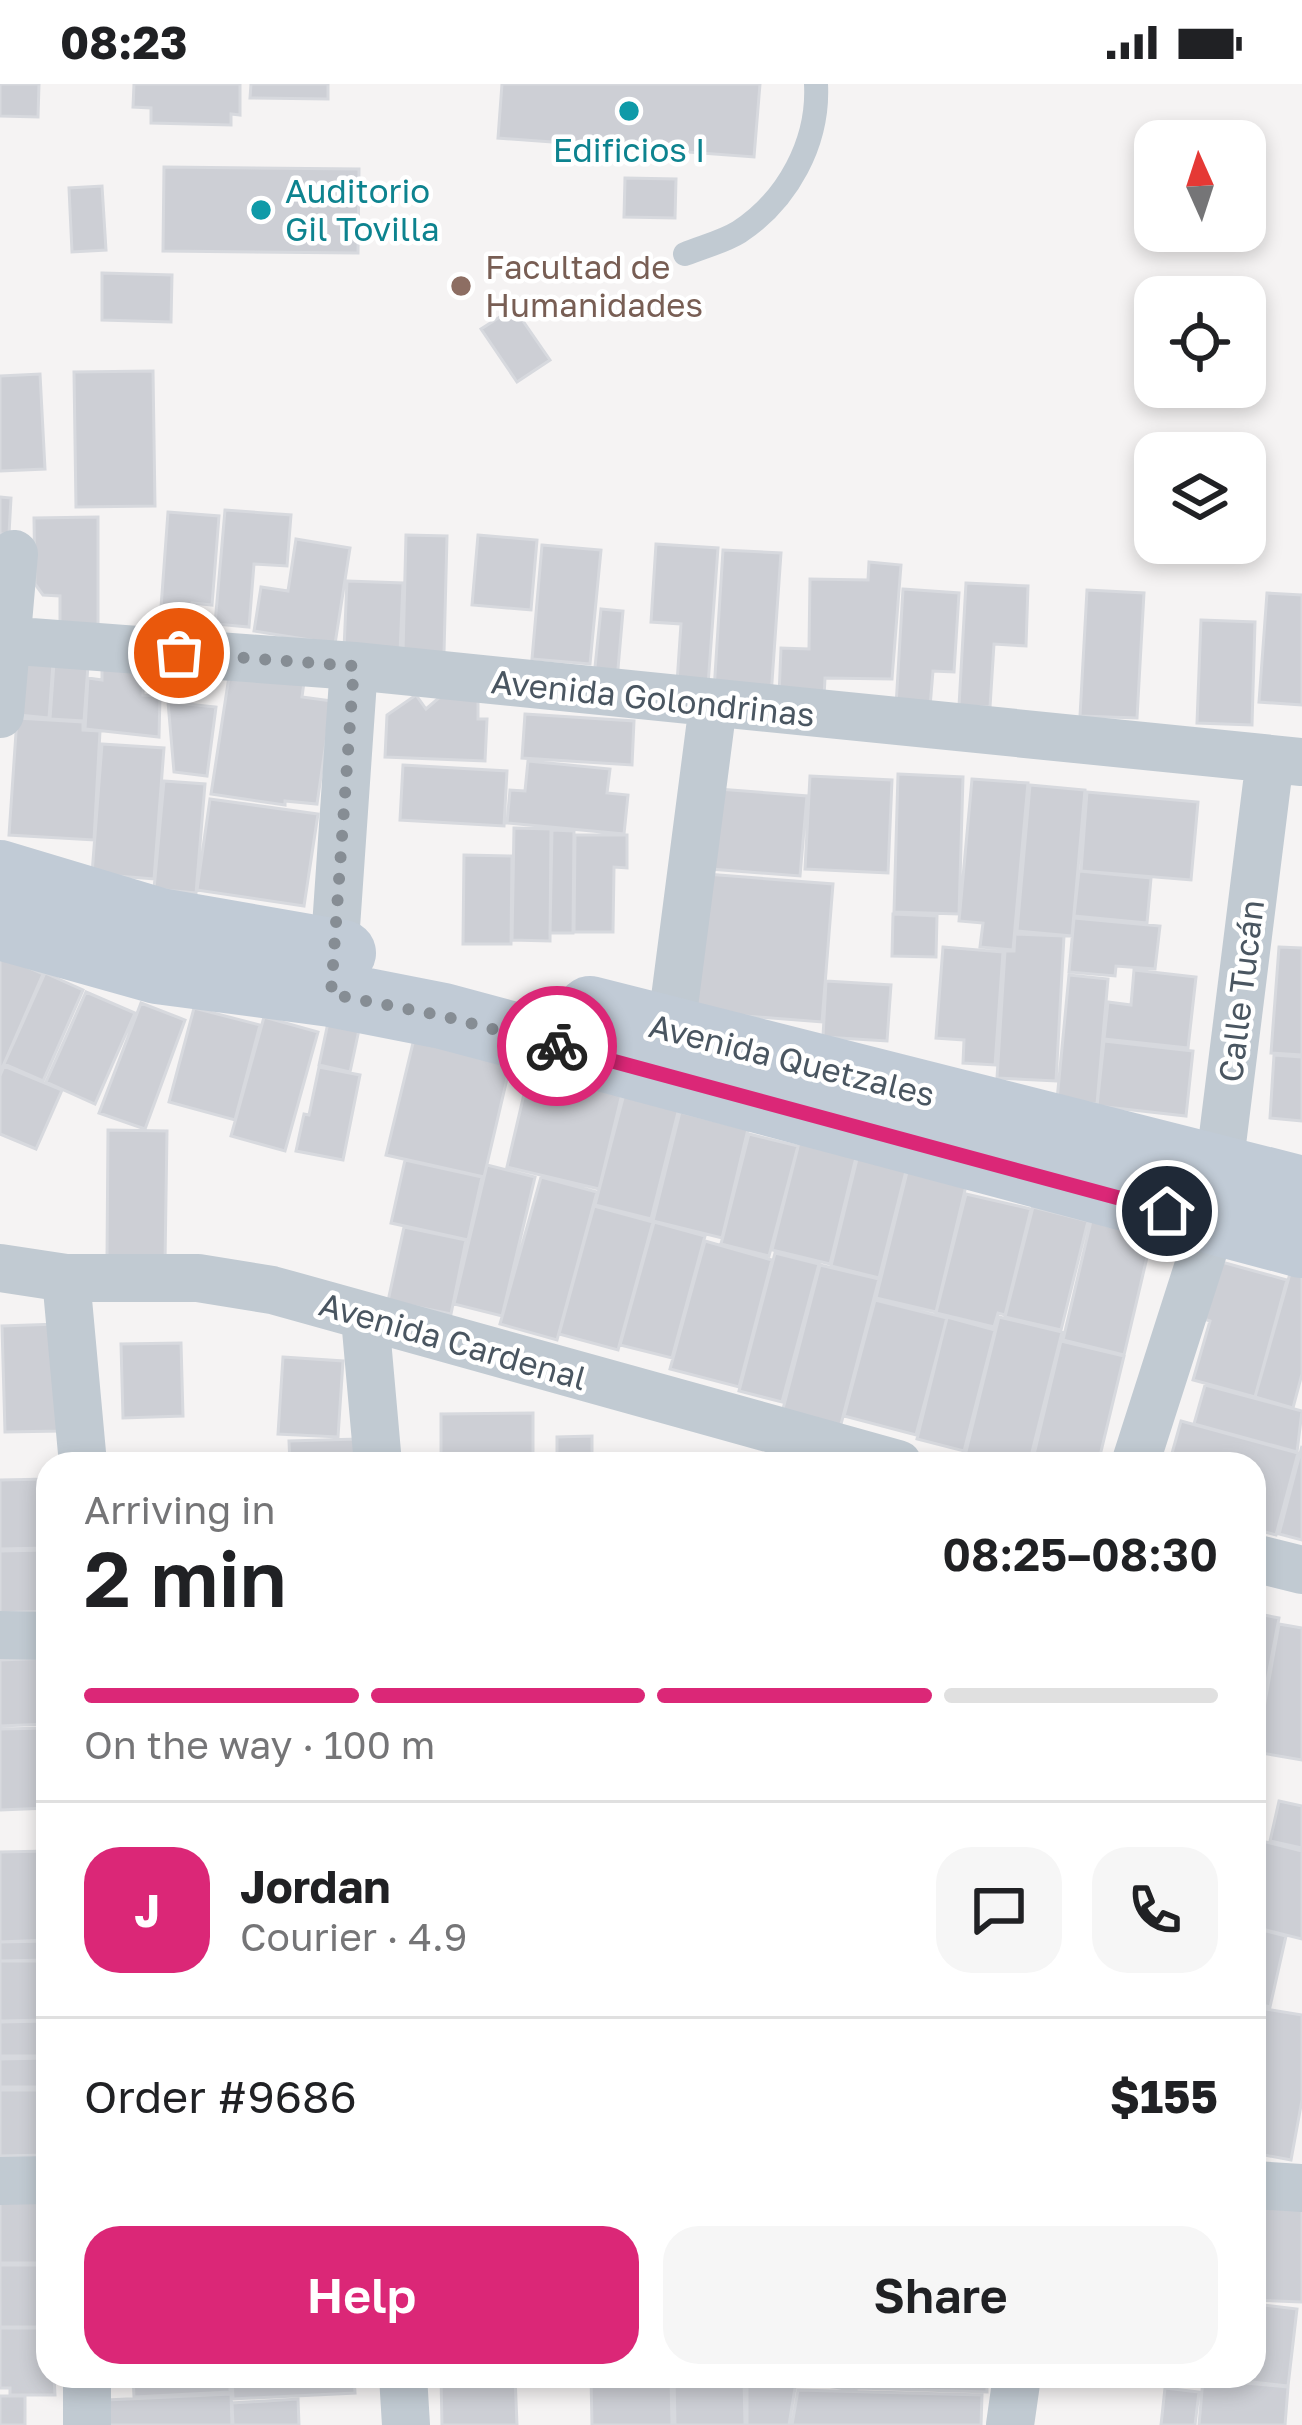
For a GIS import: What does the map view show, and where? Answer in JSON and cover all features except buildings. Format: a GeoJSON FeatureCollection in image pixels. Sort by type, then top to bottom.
{"type":"FeatureCollection","features":[{"type":"Feature","properties":{"kind":"main road","name":"Avenida Quetzales"},"geometry":{"type":"LineString","coordinates":[[0,874],[333,972],[443,1016],[1216,1196],[1302,1189]]}},
{"type":"Feature","properties":{"kind":"main road","name":"Avenida Quetzales"},"geometry":{"type":"LineString","coordinates":[[0,927],[157,971],[465,977],[671,1029],[1216,1196],[1302,1245]]}},
{"type":"Feature","properties":{"kind":"street"},"geometry":{"type":"LineString","coordinates":[[0,714],[14,554]]}},
{"type":"Feature","properties":{"kind":"street","name":"Avenida Golondrinas"},"geometry":{"type":"LineString","coordinates":[[4,640],[354,666],[1286,761]]}},
{"type":"Feature","properties":{"kind":"street"},"geometry":{"type":"LineString","coordinates":[[333,972],[354,666]]}},
{"type":"Feature","properties":{"kind":"street"},"geometry":{"type":"LineString","coordinates":[[671,1029],[712,705]]}},
{"type":"Feature","properties":{"kind":"street","name":"Calle Tucán"},"geometry":{"type":"LineString","coordinates":[[1139,1452],[1216,1196],[1286,761]]}},
{"type":"Feature","properties":{"kind":"street","name":"Avenida Cardenal"},"geometry":{"type":"LineString","coordinates":[[0,1268],[66,1278],[198,1277],[272,1290],[854,1452]]}},
{"type":"Feature","properties":{"kind":"street"},"geometry":{"type":"LineString","coordinates":[[66,1278],[82,1452]]}},
{"type":"Feature","properties":{"kind":"street"},"geometry":{"type":"LineString","coordinates":[[365,1318],[377,1452]]}},
{"type":"Feature","properties":{"kind":"street"},"geometry":{"type":"LineString","coordinates":[[1266,1561],[1302,1570]]}},
{"type":"Feature","properties":{"kind":"street"},"geometry":{"type":"LineString","coordinates":[[0,1635],[36,1636]]}},
{"type":"Feature","properties":{"kind":"street"},"geometry":{"type":"LineString","coordinates":[[0,2181],[36,2180]]}},
{"type":"Feature","properties":{"kind":"street"},"geometry":{"type":"LineString","coordinates":[[1266,2186],[1302,2188]]}},
{"type":"Feature","properties":{"kind":"street"},"geometry":{"type":"LineString","coordinates":[[87,2388],[87,2425]]}},
{"type":"Feature","properties":{"kind":"street"},"geometry":{"type":"LineString","coordinates":[[404,2388],[406,2425]]}},
{"type":"Feature","properties":{"kind":"street"},"geometry":{"type":"LineString","coordinates":[[1010,2425],[1015,2388]]}},
{"type":"Feature","properties":{"kind":"lane"},"geometry":{"type":"LineString","coordinates":[[685,254],[740,231],[796,176],[818,109],[816,84]]}},
{"type":"Feature","properties":{"kind":"way so far"},"geometry":{"type":"LineString","coordinates":[[179,653],[354,666],[331,994],[443,1016],[557,1046]]}},
{"type":"Feature","properties":{"kind":"place","name":"Edificios I"},"geometry":{"type":"Point","coordinates":[629,111]}},
{"type":"Feature","properties":{"kind":"place","name":"Auditorio Gil Tovilla"},"geometry":{"type":"Point","coordinates":[261,210]}},
{"type":"Feature","properties":{"kind":"place","name":"Facultad de Humanidades"},"geometry":{"type":"Point","coordinates":[461,286]}},
{"type":"Feature","properties":{"kind":"route"},"geometry":{"type":"LineString","coordinates":[[557,1046],[1167,1211]]}}]}
